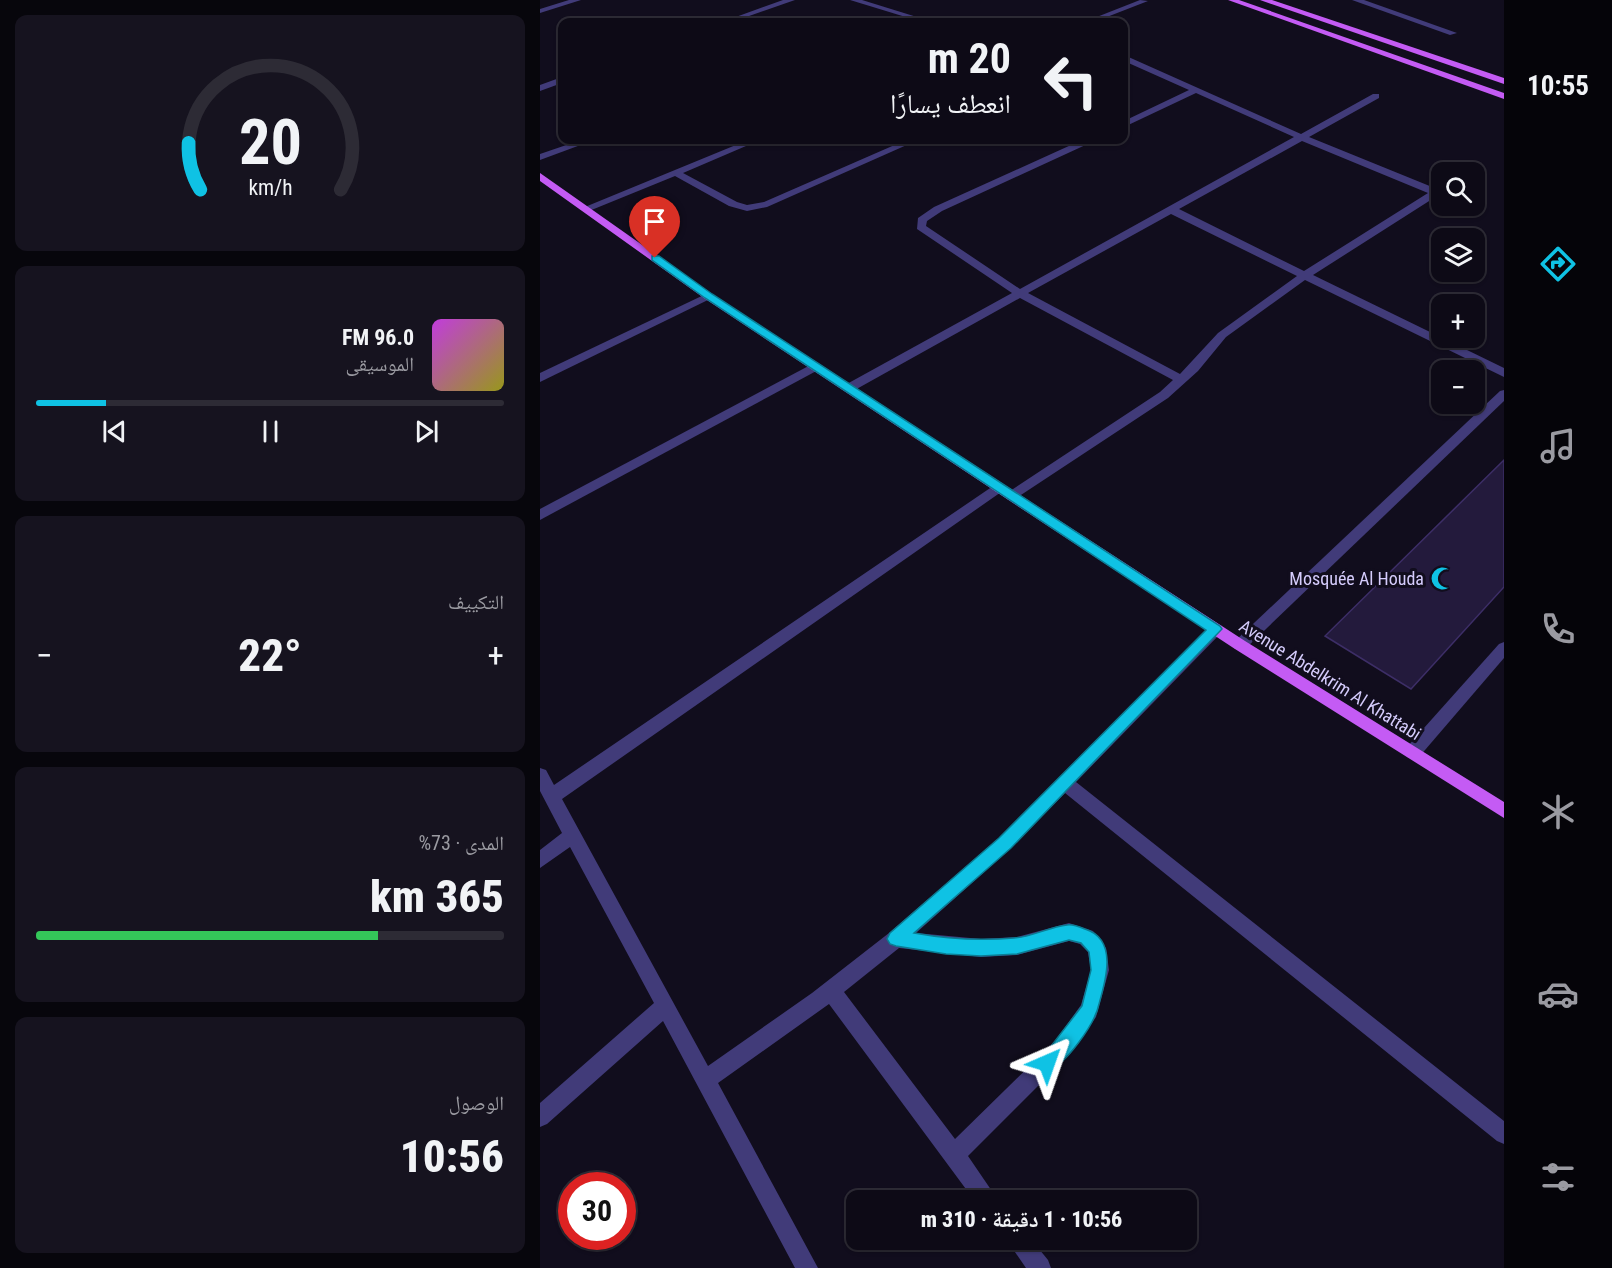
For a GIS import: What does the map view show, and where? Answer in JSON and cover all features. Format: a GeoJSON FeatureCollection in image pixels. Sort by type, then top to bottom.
{"type":"FeatureCollection","features":[{"type":"Feature","properties":{"kind":"main road"},"geometry":{"type":"LineString","coordinates":[[1232,0],[1504,96]]}},
{"type":"Feature","properties":{"kind":"main road"},"geometry":{"type":"LineString","coordinates":[[1264,0],[1504,81]]}},
{"type":"Feature","properties":{"kind":"main road","name":"Avenue Abdelkrim Al Khattabi"},"geometry":{"type":"LineString","coordinates":[[540,176],[708,296],[1240,645],[1504,811]]}},
{"type":"Feature","properties":{"kind":"street"},"geometry":{"type":"LineString","coordinates":[[540,11],[577,0]]}},
{"type":"Feature","properties":{"kind":"street"},"geometry":{"type":"LineString","coordinates":[[738,18],[791,0]]}},
{"type":"Feature","properties":{"kind":"street"},"geometry":{"type":"LineString","coordinates":[[854,0],[914,18]]}},
{"type":"Feature","properties":{"kind":"street"},"geometry":{"type":"LineString","coordinates":[[1356,0],[1453,33]]}},
{"type":"Feature","properties":{"kind":"street"},"geometry":{"type":"LineString","coordinates":[[1098,18],[1143,1]]}},
{"type":"Feature","properties":{"kind":"street"},"geometry":{"type":"LineString","coordinates":[[1128,60],[1301,137],[1431,191]]}},
{"type":"Feature","properties":{"kind":"street"},"geometry":{"type":"LineString","coordinates":[[540,88],[558,81]]}},
{"type":"Feature","properties":{"kind":"street"},"geometry":{"type":"LineString","coordinates":[[1128,122],[1196,90]]}},
{"type":"Feature","properties":{"kind":"street"},"geometry":{"type":"LineString","coordinates":[[849,388],[1376,96]]}},
{"type":"Feature","properties":{"kind":"street"},"geometry":{"type":"LineString","coordinates":[[540,158],[578,144]]}},
{"type":"Feature","properties":{"kind":"street"},"geometry":{"type":"LineString","coordinates":[[585,209],[745,144]]}},
{"type":"Feature","properties":{"kind":"street"},"geometry":{"type":"LineString","coordinates":[[675,172],[733,204],[747,208],[758,207],[904,144]]}},
{"type":"Feature","properties":{"kind":"street"},"geometry":{"type":"LineString","coordinates":[[1080,144],[938,209],[922,220],[921,227],[1019,293],[1182,380]]}},
{"type":"Feature","properties":{"kind":"street"},"geometry":{"type":"LineString","coordinates":[[1012,496],[1182,380],[1222,335],[1305,275],[1431,198]]}},
{"type":"Feature","properties":{"kind":"street"},"geometry":{"type":"LineString","coordinates":[[1170,209],[1504,373]]}},
{"type":"Feature","properties":{"kind":"street"},"geometry":{"type":"LineString","coordinates":[[540,378],[708,296]]}},
{"type":"Feature","properties":{"kind":"street"},"geometry":{"type":"LineString","coordinates":[[540,515],[816,366]]}},
{"type":"Feature","properties":{"kind":"street"},"geometry":{"type":"LineString","coordinates":[[1240,645],[1502,399]]}},
{"type":"Feature","properties":{"kind":"street"},"geometry":{"type":"LineString","coordinates":[[552,796],[999,487]]}},
{"type":"Feature","properties":{"kind":"street"},"geometry":{"type":"LineString","coordinates":[[705,1080],[831,990],[896,939],[1005,843],[1216,629]]}},
{"type":"Feature","properties":{"kind":"street"},"geometry":{"type":"LineString","coordinates":[[1413,752],[1504,648]]}},
{"type":"Feature","properties":{"kind":"street"},"geometry":{"type":"LineString","coordinates":[[540,775],[807,1268]]}},
{"type":"Feature","properties":{"kind":"street"},"geometry":{"type":"LineString","coordinates":[[1063,782],[1504,1134]]}},
{"type":"Feature","properties":{"kind":"street"},"geometry":{"type":"LineString","coordinates":[[540,860],[573,835]]}},
{"type":"Feature","properties":{"kind":"street"},"geometry":{"type":"LineString","coordinates":[[896,939],[981,948],[1017,946],[1069,932],[1086,937],[1097,948],[1100,970],[1089,1010],[1063,1047],[953,1156]]}},
{"type":"Feature","properties":{"kind":"street"},"geometry":{"type":"LineString","coordinates":[[831,990],[979,1190]]}},
{"type":"Feature","properties":{"kind":"street"},"geometry":{"type":"LineString","coordinates":[[540,1117],[665,1006]]}},
{"type":"Feature","properties":{"kind":"street"},"geometry":{"type":"LineString","coordinates":[[1026,1250],[1040,1268]]}},
{"type":"Feature","properties":{"kind":"building","name":"Mosquée Al Houda"},"geometry":{"type":"Polygon","coordinates":[[[1504,460],[1504,587],[1411,689],[1325,636],[1504,460]]]}},
{"type":"Feature","properties":{"kind":"place","name":"Mosquée Al Houda"},"geometry":{"type":"Point","coordinates":[1442,579]}},
{"type":"Feature","properties":{"kind":"route"},"geometry":{"type":"LineString","coordinates":[[655,258],[708,296],[1216,629],[1005,843],[896,939],[981,948],[1017,946],[1069,932],[1086,937],[1097,948],[1100,970],[1089,1010],[1063,1047],[1047,1063]]}}]}
